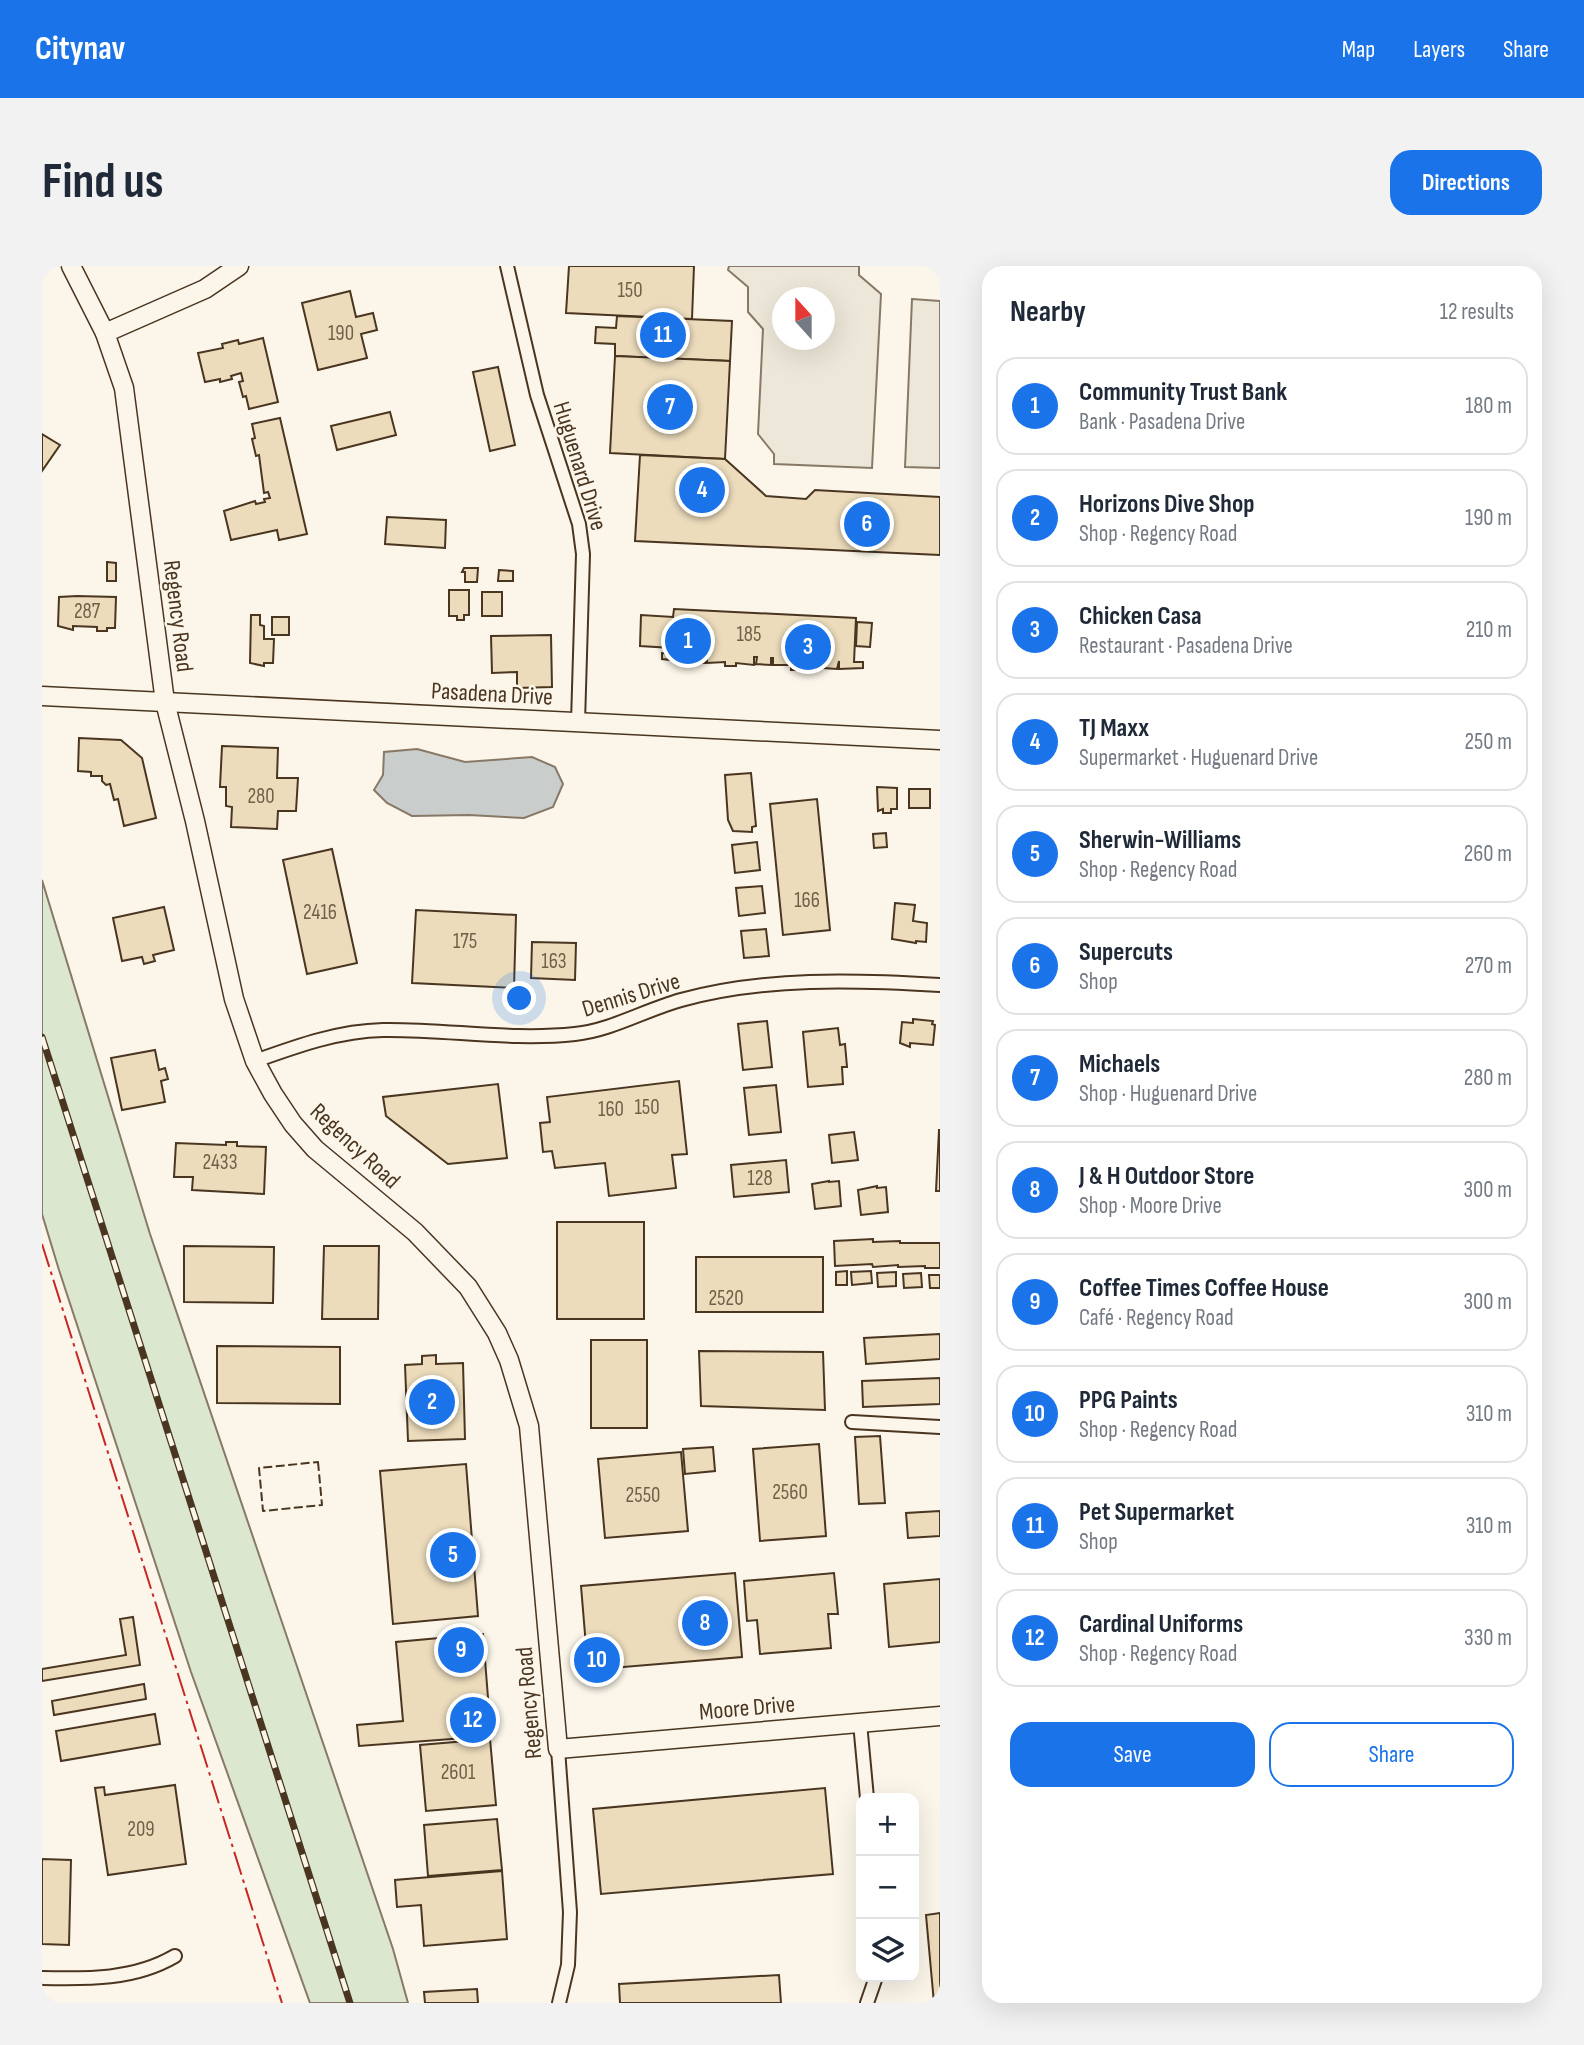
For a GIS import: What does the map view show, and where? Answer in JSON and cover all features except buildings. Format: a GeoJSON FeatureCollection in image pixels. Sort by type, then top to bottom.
{"type":"FeatureCollection","features":[{"type":"Feature","properties":{"kind":"street","name":"Regency Road"},"geometry":{"type":"LineString","coordinates":[[71,266],[104,333],[124,388],[164,702],[195,821],[234,999],[255,1060],[286,1114],[315,1149],[415,1232],[452,1269],[483,1309],[505,1351],[518,1384],[529,1426],[570,1912],[568,1965],[559,2003]]}},
{"type":"Feature","properties":{"kind":"street"},"geometry":{"type":"LineString","coordinates":[[104,333],[205,289],[239,266]]}},
{"type":"Feature","properties":{"kind":"street","name":"Huguenard Drive"},"geometry":{"type":"LineString","coordinates":[[507,266],[537,395],[579,524],[583,554],[578,722]]}},
{"type":"Feature","properties":{"kind":"street","name":"Pasadena Drive"},"geometry":{"type":"LineString","coordinates":[[42,696],[940,740]]}},
{"type":"Feature","properties":{"kind":"street","name":"Dennis Drive"},"geometry":{"type":"LineString","coordinates":[[255,1060],[321,1038],[382,1030],[506,1035],[575,1034],[599,1030],[680,1000],[754,987],[854,981],[940,985]]}},
{"type":"Feature","properties":{"kind":"street"},"geometry":{"type":"LineString","coordinates":[[852,1422],[940,1427]]}},
{"type":"Feature","properties":{"kind":"street","name":"Moore Drive"},"geometry":{"type":"LineString","coordinates":[[558,1749],[940,1716]]}},
{"type":"Feature","properties":{"kind":"street"},"geometry":{"type":"LineString","coordinates":[[860,1723],[867,1793]]}},
{"type":"Feature","properties":{"kind":"street"},"geometry":{"type":"LineString","coordinates":[[42,1978],[83,1979],[125,1975],[161,1964],[175,1956]]}},
{"type":"Feature","properties":{"kind":"street"},"geometry":{"type":"LineString","coordinates":[[867,2003],[874,1982]]}},
{"type":"Feature","properties":{"kind":"green space"},"geometry":{"type":"Polygon","coordinates":[[[42,880],[150,1234],[393,1949],[408,2003],[310,2003],[191,1672],[59,1270],[42,1214],[42,880]]]}},
{"type":"Feature","properties":{"kind":"shaded area"},"geometry":{"type":"Polygon","coordinates":[[[729,266],[859,266],[859,275],[881,294],[872,468],[774,464],[774,454],[758,434],[763,329],[748,312],[748,287],[728,270],[729,266]]]}},
{"type":"Feature","properties":{"kind":"shaded area"},"geometry":{"type":"Polygon","coordinates":[[[912,299],[940,301],[940,468],[905,467],[912,299]]]}},
{"type":"Feature","properties":{"kind":"shaded area"},"geometry":{"type":"Polygon","coordinates":[[[417,749],[465,762],[532,757],[555,767],[563,784],[553,807],[524,818],[412,816],[387,803],[374,790],[383,775],[384,752],[417,749]]]}},
{"type":"Feature","properties":{"kind":"railway"},"geometry":{"type":"LineString","coordinates":[[42,1037],[350,2003]]}},
{"type":"Feature","properties":{"kind":"fence"},"geometry":{"type":"LineString","coordinates":[[318,1462],[322,1505],[263,1511],[259,1468],[318,1462]]}},
{"type":"Feature","properties":{"kind":"power"},"geometry":{"type":"LineString","coordinates":[[42,1244],[282,2003]]}},
{"type":"Feature","properties":{"kind":"place","name":"Pet Supermarket"},"geometry":{"type":"Point","coordinates":[663,335]}},
{"type":"Feature","properties":{"kind":"place","name":"Michaels"},"geometry":{"type":"Point","coordinates":[670,407]}},
{"type":"Feature","properties":{"kind":"place","name":"TJ Maxx"},"geometry":{"type":"Point","coordinates":[702,490]}},
{"type":"Feature","properties":{"kind":"place","name":"Supercuts"},"geometry":{"type":"Point","coordinates":[867,524]}},
{"type":"Feature","properties":{"kind":"place","name":"Community Trust Bank"},"geometry":{"type":"Point","coordinates":[688,641]}},
{"type":"Feature","properties":{"kind":"place","name":"Chicken Casa"},"geometry":{"type":"Point","coordinates":[808,647]}},
{"type":"Feature","properties":{"kind":"place","name":"Horizons Dive Shop"},"geometry":{"type":"Point","coordinates":[432,1402]}},
{"type":"Feature","properties":{"kind":"place","name":"Sherwin-Williams"},"geometry":{"type":"Point","coordinates":[453,1555]}},
{"type":"Feature","properties":{"kind":"place","name":"J & H Outdoor Store"},"geometry":{"type":"Point","coordinates":[705,1623]}},
{"type":"Feature","properties":{"kind":"place","name":"Coffee Times Coffee House"},"geometry":{"type":"Point","coordinates":[461,1650]}},
{"type":"Feature","properties":{"kind":"place","name":"PPG Paints"},"geometry":{"type":"Point","coordinates":[597,1660]}},
{"type":"Feature","properties":{"kind":"place","name":"Cardinal Uniforms"},"geometry":{"type":"Point","coordinates":[473,1720]}}]}
